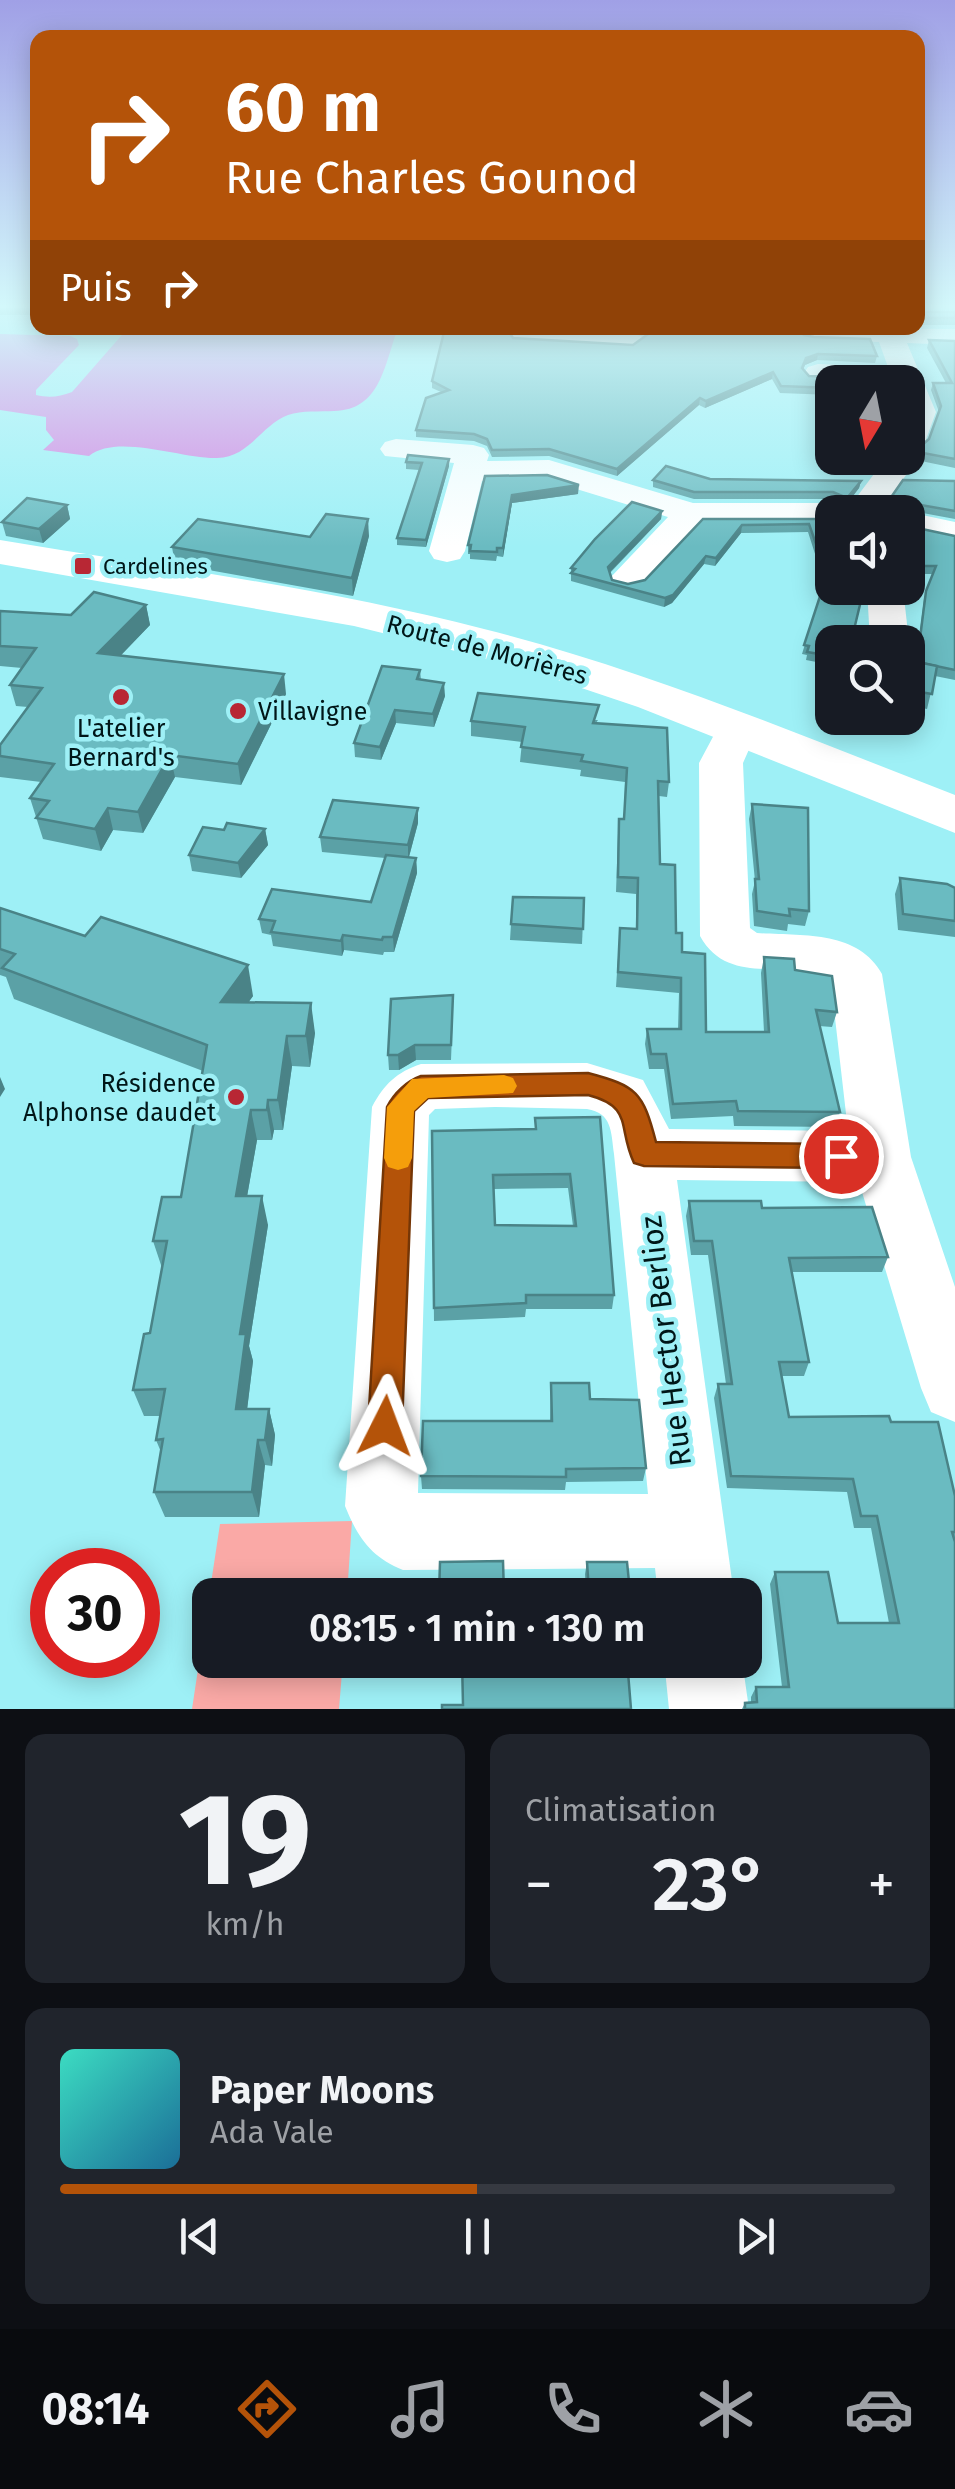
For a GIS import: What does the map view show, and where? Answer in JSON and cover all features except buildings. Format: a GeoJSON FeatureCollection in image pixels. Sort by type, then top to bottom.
{"type":"FeatureCollection","features":[{"type":"Feature","properties":{"kind":"main road","name":"Route de Morières"},"geometry":{"type":"LineString","coordinates":[[0,552],[295,603],[471,639],[586,674],[955,815]]}},
{"type":"Feature","properties":{"kind":"street"},"geometry":{"type":"LineString","coordinates":[[925,413],[955,418]]}},
{"type":"Feature","properties":{"kind":"street"},"geometry":{"type":"LineString","coordinates":[[396,449],[472,455],[447,550]]}},
{"type":"Feature","properties":{"kind":"street"},"geometry":{"type":"LineString","coordinates":[[468,471],[549,470],[691,513],[815,513]]}},
{"type":"Feature","properties":{"kind":"street"},"geometry":{"type":"LineString","coordinates":[[628,578],[691,513]]}},
{"type":"Feature","properties":{"kind":"street"},"geometry":{"type":"LineString","coordinates":[[925,526],[955,532]]}},
{"type":"Feature","properties":{"kind":"street"},"geometry":{"type":"LineString","coordinates":[[737,729],[720,763],[725,936],[746,951],[831,957],[856,974],[881,1156],[936,1267],[955,1388]]}},
{"type":"Feature","properties":{"kind":"street","name":"Rue Hector Berlioz"},"geometry":{"type":"LineString","coordinates":[[688,1532],[404,1533],[381,1506],[400,1107],[421,1087],[588,1084],[620,1092],[634,1109],[644,1154],[694,1578]]}},
{"type":"Feature","properties":{"kind":"street"},"geometry":{"type":"LineString","coordinates":[[644,1154],[881,1156]]}},
{"type":"Feature","properties":{"kind":"street"},"geometry":{"type":"LineString","coordinates":[[705,1678],[709,1709]]}},
{"type":"Feature","properties":{"kind":"shaded area"},"geometry":{"type":"Polygon","coordinates":[[[0,388],[38,388],[36,395],[72,392],[76,388],[375,388],[362,403],[350,409],[288,415],[247,447],[217,458],[133,447],[101,450],[89,456],[43,450],[54,440],[46,430],[46,417],[0,410],[0,388]]]}},
{"type":"Feature","properties":{"kind":"shaded area"},"geometry":{"type":"Polygon","coordinates":[[[352,1521],[348,1578],[212,1578],[220,1524],[352,1521]]]}},
{"type":"Feature","properties":{"kind":"shaded area"},"geometry":{"type":"Polygon","coordinates":[[[197,1678],[342,1678],[339,1709],[192,1709],[197,1678]]]}},
{"type":"Feature","properties":{"kind":"slow traffic"},"geometry":{"type":"LineString","coordinates":[[398,1158],[400,1107],[421,1087],[504,1086]]}},
{"type":"Feature","properties":{"kind":"place","name":"Cardelines"},"geometry":{"type":"Point","coordinates":[83,566]}},
{"type":"Feature","properties":{"kind":"place","name":"L'atelier Bernard's"},"geometry":{"type":"Point","coordinates":[121,697]}},
{"type":"Feature","properties":{"kind":"place","name":"Villavigne"},"geometry":{"type":"Point","coordinates":[238,711]}},
{"type":"Feature","properties":{"kind":"place","name":"Résidence Alphonse daudet"},"geometry":{"type":"Point","coordinates":[236,1097]}},
{"type":"Feature","properties":{"kind":"route"},"geometry":{"type":"LineString","coordinates":[[385,1426],[400,1107],[421,1087],[588,1084],[620,1092],[634,1109],[644,1154],[841,1156]]}}]}
